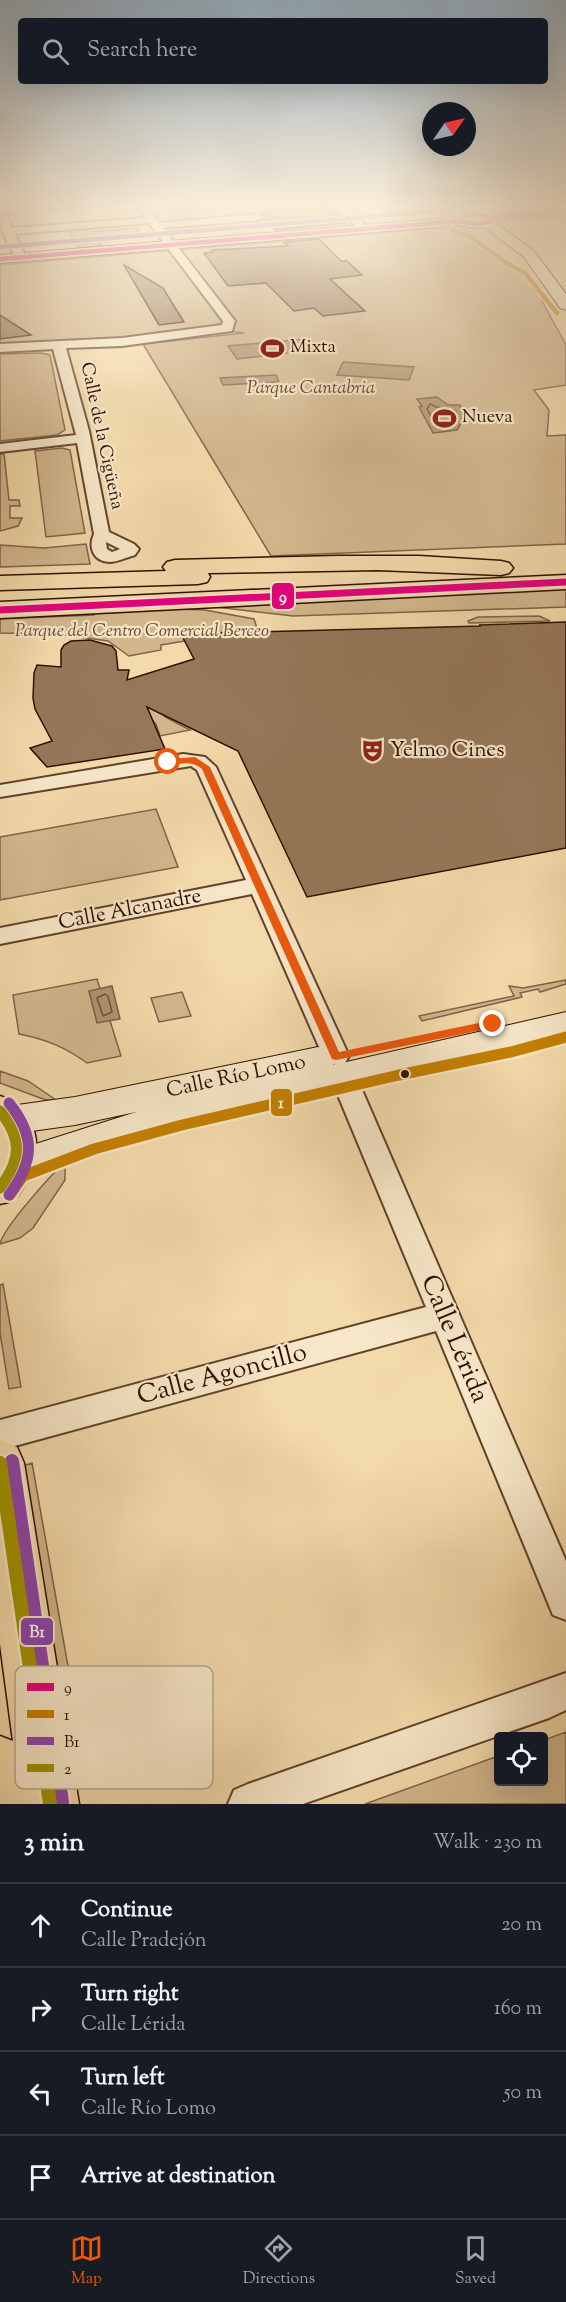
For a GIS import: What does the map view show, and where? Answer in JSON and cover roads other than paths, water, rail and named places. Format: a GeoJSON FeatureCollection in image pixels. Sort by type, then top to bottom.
{"type":"FeatureCollection","features":[{"type":"Feature","properties":{"kind":"main road"},"geometry":{"type":"LineString","coordinates":[[552,288],[566,305]]}},
{"type":"Feature","properties":{"kind":"main road"},"geometry":{"type":"LineString","coordinates":[[0,573],[288,563],[452,564],[506,568]]}},
{"type":"Feature","properties":{"kind":"main road"},"geometry":{"type":"LineString","coordinates":[[0,583],[566,566]]}},
{"type":"Feature","properties":{"kind":"main road"},"geometry":{"type":"LineString","coordinates":[[0,596],[566,578]]}},
{"type":"Feature","properties":{"kind":"main road"},"geometry":{"type":"LineString","coordinates":[[0,610],[566,582]]}},
{"type":"Feature","properties":{"kind":"main road","name":"Calle Río Lomo"},"geometry":{"type":"LineString","coordinates":[[441,1044],[493,1024],[566,1004]]}},
{"type":"Feature","properties":{"kind":"main road","name":"Calle Río Lomo"},"geometry":{"type":"LineString","coordinates":[[8,1177],[90,1138],[340,1066],[441,1044],[566,1025]]}},
{"type":"Feature","properties":{"kind":"main road","name":"Calle Río Lomo"},"geometry":{"type":"LineString","coordinates":[[5,1116],[75,1111],[340,1066]]}},
{"type":"Feature","properties":{"kind":"main road"},"geometry":{"type":"LineString","coordinates":[[5,1116],[17,1134],[19,1149],[8,1177]]}},
{"type":"Feature","properties":{"kind":"main road"},"geometry":{"type":"LineString","coordinates":[[0,1463],[30,1666]]}},
{"type":"Feature","properties":{"kind":"main road"},"geometry":{"type":"LineString","coordinates":[[0,1764],[5,1804]]}},
{"type":"Feature","properties":{"kind":"main road"},"geometry":{"type":"LineString","coordinates":[[48,1789],[50,1804]]}},
{"type":"Feature","properties":{"kind":"street"},"geometry":{"type":"LineString","coordinates":[[0,348],[59,347],[200,333],[228,328],[230,325],[227,318],[203,288]]}},
{"type":"Feature","properties":{"kind":"street","name":"Calle de la Cigüeña"},"geometry":{"type":"LineString","coordinates":[[59,347],[83,438],[102,534]]}},
{"type":"Feature","properties":{"kind":"street"},"geometry":{"type":"LineString","coordinates":[[0,448],[83,438]]}},
{"type":"Feature","properties":{"kind":"street","name":"Calle Lérida"},"geometry":{"type":"LineString","coordinates":[[0,791],[168,762],[195,760],[206,767],[340,1066],[566,1602]]}},
{"type":"Feature","properties":{"kind":"street","name":"Calle Alcanadre"},"geometry":{"type":"LineString","coordinates":[[0,936],[259,885]]}},
{"type":"Feature","properties":{"kind":"street","name":"Calle Agoncillo"},"geometry":{"type":"LineString","coordinates":[[0,1435],[444,1316]]}},
{"type":"Feature","properties":{"kind":"street"},"geometry":{"type":"LineString","coordinates":[[248,1804],[549,1699],[566,1691]]}},
{"type":"Feature","properties":{"kind":"water","name":"Mixta"},"geometry":{"type":"Polygon","coordinates":[[[306,339],[316,350],[237,359],[228,346],[306,339]]]}},
{"type":"Feature","properties":{"kind":"water"},"geometry":{"type":"Polygon","coordinates":[[[343,362],[414,367],[409,380],[337,375],[343,362]]]}},
{"type":"Feature","properties":{"kind":"water"},"geometry":{"type":"Polygon","coordinates":[[[276,375],[279,382],[223,385],[220,378],[276,375]]]}},
{"type":"Feature","properties":{"kind":"water","name":"Nueva"},"geometry":{"type":"Polygon","coordinates":[[[437,397],[448,405],[460,405],[463,418],[457,430],[433,433],[417,399],[437,397]]]}},
{"type":"Feature","properties":{"kind":"water"},"geometry":{"type":"Polygon","coordinates":[[[112,986],[120,1019],[97,1023],[89,991],[112,986]]]}},
{"type":"Feature","properties":{"kind":"place","name":"Mixta"},"geometry":{"type":"Point","coordinates":[272,348]}},
{"type":"Feature","properties":{"kind":"place","name":"Nueva"},"geometry":{"type":"Point","coordinates":[444,418]}},
{"type":"Feature","properties":{"kind":"place","name":"Yelmo Cines"},"geometry":{"type":"Point","coordinates":[372,751]}},
{"type":"Feature","properties":{"kind":"park label","name":"Parque Cantabria"},"geometry":{"type":"Point","coordinates":[311,389]}},
{"type":"Feature","properties":{"kind":"park label","name":"Parque del Centro Comercial Berceo"},"geometry":{"type":"Point","coordinates":[142,632]}}]}
